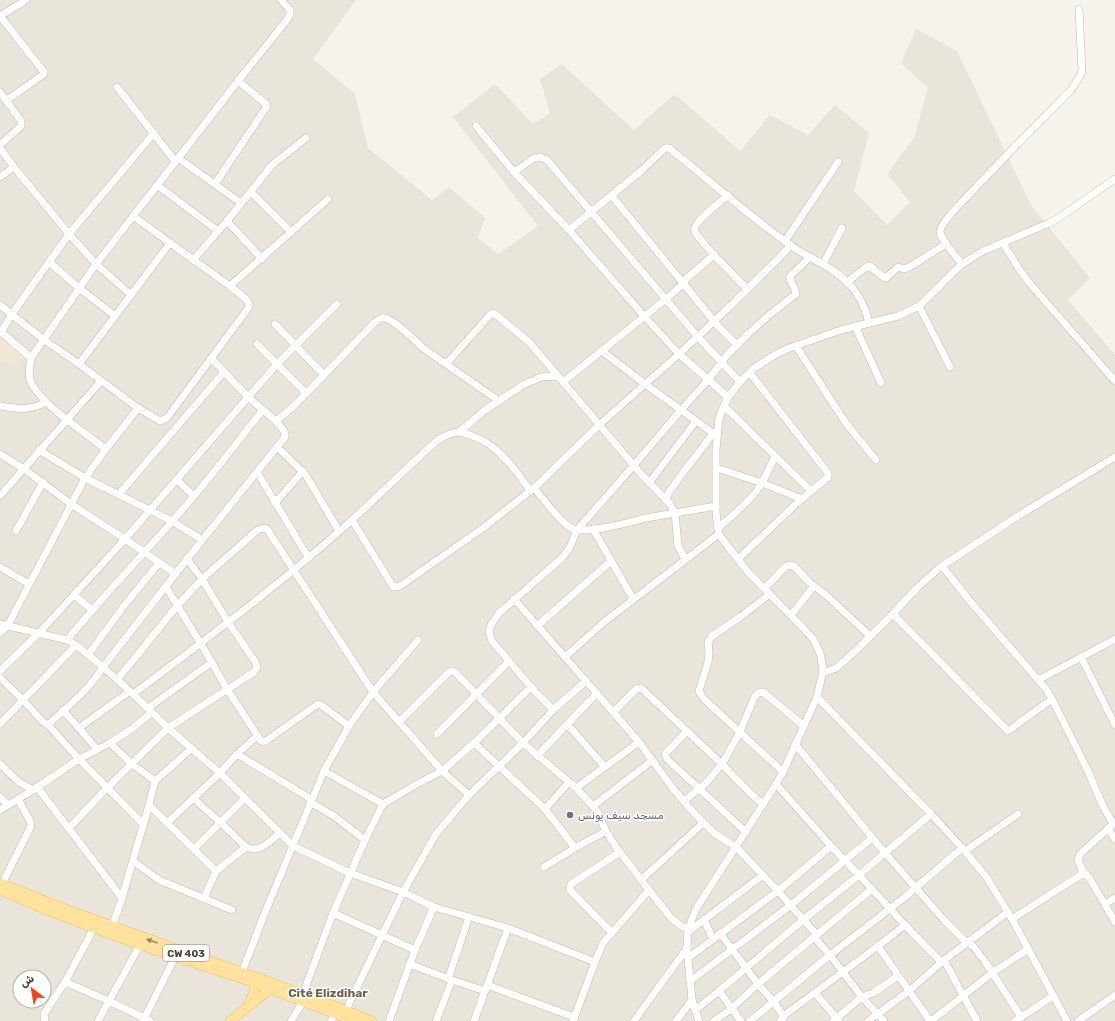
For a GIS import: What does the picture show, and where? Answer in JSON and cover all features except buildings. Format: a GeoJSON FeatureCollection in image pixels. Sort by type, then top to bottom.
{"type":"FeatureCollection","features":[{"type":"Feature","properties":{"kind":"main road","name":"CW 403"},"geometry":{"type":"LineString","coordinates":[[1,885],[44,909],[94,928],[111,930],[242,972],[254,980]]}},
{"type":"Feature","properties":{"kind":"main road","name":"CW 403"},"geometry":{"type":"LineString","coordinates":[[1,885],[65,910],[111,930],[140,945],[254,980],[303,998],[346,1010],[372,1021]]}},
{"type":"Feature","properties":{"kind":"main road"},"geometry":{"type":"LineString","coordinates":[[247,1008],[254,992],[254,980]]}},
{"type":"Feature","properties":{"kind":"main road"},"geometry":{"type":"LineString","coordinates":[[233,1020],[273,987]]}},
{"type":"Feature","properties":{"kind":"main road","name":"CW 403"},"geometry":{"type":"LineString","coordinates":[[303,998],[333,1017],[354,1021]]}},
{"type":"Feature","properties":{"kind":"street"},"geometry":{"type":"LineString","coordinates":[[7,100],[44,74],[44,72],[0,16],[26,0]]}},
{"type":"Feature","properties":{"kind":"street"},"geometry":{"type":"LineString","coordinates":[[106,449],[46,402],[30,380],[31,358],[96,264],[286,21],[290,15],[290,10],[281,0]]}},
{"type":"Feature","properties":{"kind":"street"},"geometry":{"type":"LineString","coordinates":[[962,264],[946,244],[941,235],[940,231],[943,224],[983,179],[1071,90],[1080,76],[1082,71],[1082,63],[1079,9]]}},
{"type":"Feature","properties":{"kind":"street"},"geometry":{"type":"LineString","coordinates":[[215,184],[267,106],[238,81]]}},
{"type":"Feature","properties":{"kind":"street"},"geometry":{"type":"LineString","coordinates":[[117,87],[177,160],[215,184],[241,203]]}},
{"type":"Feature","properties":{"kind":"street"},"geometry":{"type":"LineString","coordinates":[[0,92],[7,100],[22,124],[0,145]]}},
{"type":"Feature","properties":{"kind":"street"},"geometry":{"type":"LineString","coordinates":[[476,126],[514,172],[569,230],[679,354],[728,398]]}},
{"type":"Feature","properties":{"kind":"street"},"geometry":{"type":"LineString","coordinates":[[31,358],[1,331],[69,234],[154,133]]}},
{"type":"Feature","properties":{"kind":"street"},"geometry":{"type":"LineString","coordinates":[[193,260],[227,221],[272,165],[306,138]]}},
{"type":"Feature","properties":{"kind":"street"},"geometry":{"type":"LineString","coordinates":[[569,230],[612,196],[666,147],[687,161],[728,196],[788,243],[837,272],[857,294],[865,307],[869,323]]}},
{"type":"Feature","properties":{"kind":"street"},"geometry":{"type":"LineString","coordinates":[[0,148],[69,234],[96,264],[131,294]]}},
{"type":"Feature","properties":{"kind":"street"},"geometry":{"type":"LineString","coordinates":[[514,172],[534,158],[540,157],[547,160],[698,336],[740,382]]}},
{"type":"Feature","properties":{"kind":"street"},"geometry":{"type":"LineString","coordinates":[[352,520],[392,586],[396,587],[407,582],[483,528],[532,489],[599,425],[679,354],[748,289],[788,243],[838,162]]}},
{"type":"Feature","properties":{"kind":"street"},"geometry":{"type":"LineString","coordinates":[[0,177],[14,167]]}},
{"type":"Feature","properties":{"kind":"street"},"geometry":{"type":"LineString","coordinates":[[699,1021],[692,1000],[687,948],[688,931],[696,909],[783,772],[817,697],[823,671],[819,651],[814,640],[748,572],[718,531],[716,506],[715,434],[724,406],[740,382],[774,356],[796,346],[841,330],[898,316],[919,306],[962,264],[983,251],[1057,219],[1115,179]]}},
{"type":"Feature","properties":{"kind":"street"},"geometry":{"type":"LineString","coordinates":[[157,185],[218,231]]}},
{"type":"Feature","properties":{"kind":"street"},"geometry":{"type":"LineString","coordinates":[[251,192],[291,232]]}},
{"type":"Feature","properties":{"kind":"street"},"geometry":{"type":"LineString","coordinates":[[612,196],[714,321],[737,345]]}},
{"type":"Feature","properties":{"kind":"street"},"geometry":{"type":"LineString","coordinates":[[728,196],[695,227],[696,234],[714,255],[748,289]]}},
{"type":"Feature","properties":{"kind":"street"},"geometry":{"type":"LineString","coordinates":[[230,286],[328,199]]}},
{"type":"Feature","properties":{"kind":"street"},"geometry":{"type":"LineString","coordinates":[[0,305],[138,408],[157,420],[160,421],[167,418],[249,307],[249,304],[230,286],[133,216]]}},
{"type":"Feature","properties":{"kind":"street"},"geometry":{"type":"LineString","coordinates":[[227,221],[262,259]]}},
{"type":"Feature","properties":{"kind":"street"},"geometry":{"type":"LineString","coordinates":[[823,264],[842,228]]}},
{"type":"Feature","properties":{"kind":"street"},"geometry":{"type":"LineString","coordinates":[[79,364],[170,243]]}},
{"type":"Feature","properties":{"kind":"street"},"geometry":{"type":"LineString","coordinates":[[1003,243],[1019,269],[1032,286],[1115,382]]}},
{"type":"Feature","properties":{"kind":"street"},"geometry":{"type":"LineString","coordinates":[[847,282],[869,266],[886,278],[898,267],[900,266],[904,269],[911,266],[946,244]]}},
{"type":"Feature","properties":{"kind":"street"},"geometry":{"type":"LineString","coordinates":[[563,382],[666,299],[684,283],[686,279],[714,255]]}},
{"type":"Feature","properties":{"kind":"street"},"geometry":{"type":"LineString","coordinates":[[553,710],[492,642],[489,632],[491,625],[499,612],[562,558],[570,547],[577,530],[708,380],[724,359],[749,333],[796,294],[790,276],[810,257]]}},
{"type":"Feature","properties":{"kind":"street"},"geometry":{"type":"LineString","coordinates":[[49,262],[115,316]]}},
{"type":"Feature","properties":{"kind":"street"},"geometry":{"type":"LineString","coordinates":[[0,671],[39,633],[125,539],[277,364],[337,304]]}},
{"type":"Feature","properties":{"kind":"street"},"geometry":{"type":"LineString","coordinates":[[919,306],[950,368]]}},
{"type":"Feature","properties":{"kind":"street"},"geometry":{"type":"LineString","coordinates":[[446,364],[490,315],[494,313],[530,343],[649,484],[665,499],[675,514],[678,546],[685,559]]}},
{"type":"Feature","properties":{"kind":"street"},"geometry":{"type":"LineString","coordinates":[[276,421],[306,394],[374,323],[383,318],[388,319],[399,326],[431,354],[499,401]]}},
{"type":"Feature","properties":{"kind":"street"},"geometry":{"type":"LineString","coordinates":[[275,324],[324,374]]}},
{"type":"Feature","properties":{"kind":"street"},"geometry":{"type":"LineString","coordinates":[[855,326],[881,383]]}},
{"type":"Feature","properties":{"kind":"street"},"geometry":{"type":"LineString","coordinates":[[257,344],[306,394]]}},
{"type":"Feature","properties":{"kind":"street"},"geometry":{"type":"LineString","coordinates":[[796,346],[845,422],[876,460]]}},
{"type":"Feature","properties":{"kind":"street"},"geometry":{"type":"LineString","coordinates":[[602,351],[715,434]]}},
{"type":"Feature","properties":{"kind":"street"},"geometry":{"type":"LineString","coordinates":[[48,725],[96,678],[187,559],[285,437],[285,432],[276,421],[248,397],[211,358]]}},
{"type":"Feature","properties":{"kind":"street"},"geometry":{"type":"LineString","coordinates":[[119,494],[224,372]]}},
{"type":"Feature","properties":{"kind":"street"},"geometry":{"type":"LineString","coordinates":[[738,560],[802,498],[828,477],[827,472],[750,373]]}},
{"type":"Feature","properties":{"kind":"street"},"geometry":{"type":"LineString","coordinates":[[459,432],[485,410],[523,385],[544,376],[558,376]]}},
{"type":"Feature","properties":{"kind":"street"},"geometry":{"type":"LineString","coordinates":[[0,496],[101,381]]}},
{"type":"Feature","properties":{"kind":"street"},"geometry":{"type":"LineString","coordinates":[[0,406],[25,409],[36,407],[46,402]]}},
{"type":"Feature","properties":{"kind":"street"},"geometry":{"type":"LineString","coordinates":[[724,406],[811,490]]}},
{"type":"Feature","properties":{"kind":"street"},"geometry":{"type":"LineString","coordinates":[[0,633],[8,625],[85,478],[138,408]]}},
{"type":"Feature","properties":{"kind":"street"},"geometry":{"type":"LineString","coordinates":[[67,640],[194,496],[263,410]]}},
{"type":"Feature","properties":{"kind":"street"},"geometry":{"type":"LineString","coordinates":[[649,484],[696,421]]}},
{"type":"Feature","properties":{"kind":"street"},"geometry":{"type":"LineString","coordinates":[[79,728],[201,644],[352,520],[440,439],[453,433],[459,432],[476,437],[490,444],[563,523],[572,529],[593,529],[716,506]]}},
{"type":"Feature","properties":{"kind":"street"},"geometry":{"type":"LineString","coordinates":[[665,499],[676,481],[715,434]]}},
{"type":"Feature","properties":{"kind":"street"},"geometry":{"type":"LineString","coordinates":[[277,447],[303,471],[339,531]]}},
{"type":"Feature","properties":{"kind":"street"},"geometry":{"type":"LineString","coordinates":[[39,450],[85,478],[172,521],[202,540]]}},
{"type":"Feature","properties":{"kind":"street"},"geometry":{"type":"LineString","coordinates":[[0,454],[43,482],[71,504],[176,574]]}},
{"type":"Feature","properties":{"kind":"street"},"geometry":{"type":"LineString","coordinates":[[565,657],[604,622],[685,559],[718,531],[748,501],[762,483],[775,456]]}},
{"type":"Feature","properties":{"kind":"street"},"geometry":{"type":"LineString","coordinates":[[823,671],[825,672],[836,668],[850,656],[893,614],[916,588],[942,566],[1018,516],[1115,457]]}},
{"type":"Feature","properties":{"kind":"street"},"geometry":{"type":"LineString","coordinates":[[716,468],[802,498]]}},
{"type":"Feature","properties":{"kind":"street"},"geometry":{"type":"LineString","coordinates":[[275,503],[303,471]]}},
{"type":"Feature","properties":{"kind":"street"},"geometry":{"type":"LineString","coordinates":[[257,472],[308,557]]}},
{"type":"Feature","properties":{"kind":"street"},"geometry":{"type":"LineString","coordinates":[[177,480],[194,496]]}},
{"type":"Feature","properties":{"kind":"street"},"geometry":{"type":"LineString","coordinates":[[16,531],[43,482]]}},
{"type":"Feature","properties":{"kind":"street"},"geometry":{"type":"LineString","coordinates":[[118,680],[177,606],[202,579],[254,533],[261,528],[264,528],[267,529],[373,692],[442,771],[469,795]]}},
{"type":"Feature","properties":{"kind":"street"},"geometry":{"type":"LineString","coordinates":[[593,529],[633,599]]}},
{"type":"Feature","properties":{"kind":"street"},"geometry":{"type":"LineString","coordinates":[[69,828],[106,788],[168,728],[254,672],[257,667],[256,663],[228,622],[202,579],[187,559]]}},
{"type":"Feature","properties":{"kind":"street"},"geometry":{"type":"LineString","coordinates":[[537,626],[611,561]]}},
{"type":"Feature","properties":{"kind":"street"},"geometry":{"type":"LineString","coordinates":[[88,655],[123,607],[159,563]]}},
{"type":"Feature","properties":{"kind":"street"},"geometry":{"type":"LineString","coordinates":[[783,772],[700,694],[701,685],[708,662],[708,642],[712,636],[740,617],[768,591],[786,566],[791,565],[870,636]]}},
{"type":"Feature","properties":{"kind":"street"},"geometry":{"type":"LineString","coordinates":[[942,566],[969,600],[1038,680],[1052,699],[1087,769],[1112,825],[1115,839]]}},
{"type":"Feature","properties":{"kind":"street"},"geometry":{"type":"LineString","coordinates":[[0,567],[29,584]]}},
{"type":"Feature","properties":{"kind":"street"},"geometry":{"type":"LineString","coordinates":[[791,615],[814,586]]}},
{"type":"Feature","properties":{"kind":"street"},"geometry":{"type":"LineString","coordinates":[[166,587],[227,689],[261,741],[265,741],[318,704],[349,726]]}},
{"type":"Feature","properties":{"kind":"street"},"geometry":{"type":"LineString","coordinates":[[74,595],[92,610]]}},
{"type":"Feature","properties":{"kind":"street"},"geometry":{"type":"LineString","coordinates":[[514,599],[614,712],[653,760],[671,786],[703,823],[714,833],[736,847],[791,905],[862,997],[884,1021]]}},
{"type":"Feature","properties":{"kind":"street"},"geometry":{"type":"LineString","coordinates":[[893,614],[1008,731],[1052,699]]}},
{"type":"Feature","properties":{"kind":"street"},"geometry":{"type":"LineString","coordinates":[[0,624],[67,640],[76,645],[118,680],[168,728],[220,773],[293,846],[350,873],[403,892],[434,907],[508,928],[595,962]]}},
{"type":"Feature","properties":{"kind":"street"},"geometry":{"type":"LineString","coordinates":[[1038,680],[1115,639]]}},
{"type":"Feature","properties":{"kind":"street"},"geometry":{"type":"LineString","coordinates":[[242,972],[324,771],[349,726],[373,692],[418,640]]}},
{"type":"Feature","properties":{"kind":"street"},"geometry":{"type":"LineString","coordinates":[[0,724],[76,645]]}},
{"type":"Feature","properties":{"kind":"street"},"geometry":{"type":"LineString","coordinates":[[1081,657],[1115,725]]}},
{"type":"Feature","properties":{"kind":"street"},"geometry":{"type":"LineString","coordinates":[[437,734],[508,661]]}},
{"type":"Feature","properties":{"kind":"street"},"geometry":{"type":"LineString","coordinates":[[0,810],[133,728],[150,710],[212,662]]}},
{"type":"Feature","properties":{"kind":"street"},"geometry":{"type":"LineString","coordinates":[[399,722],[449,672],[455,672],[523,743],[576,788],[593,806],[606,831],[641,880],[671,918],[688,931]]}},
{"type":"Feature","properties":{"kind":"street"},"geometry":{"type":"LineString","coordinates":[[0,678],[24,700],[79,760],[143,824]]}},
{"type":"Feature","properties":{"kind":"street"},"geometry":{"type":"LineString","coordinates":[[346,1010],[403,892],[436,834],[469,795],[523,743],[553,710],[586,681]]}},
{"type":"Feature","properties":{"kind":"street"},"geometry":{"type":"LineString","coordinates":[[291,1021],[303,998],[333,912],[383,804],[416,784],[442,771],[474,743],[531,687]]}},
{"type":"Feature","properties":{"kind":"street"},"geometry":{"type":"LineString","coordinates":[[614,712],[636,689],[641,688],[722,764],[763,805]]}},
{"type":"Feature","properties":{"kind":"street"},"geometry":{"type":"LineString","coordinates":[[684,801],[706,783],[722,764],[740,732],[756,694],[763,692],[804,726]]}},
{"type":"Feature","properties":{"kind":"street"},"geometry":{"type":"LineString","coordinates":[[537,756],[597,693]]}},
{"type":"Feature","properties":{"kind":"street"},"geometry":{"type":"LineString","coordinates":[[817,697],[931,814],[987,878],[1010,916],[1067,1021]]}},
{"type":"Feature","properties":{"kind":"street"},"geometry":{"type":"LineString","coordinates":[[63,710],[97,749]]}},
{"type":"Feature","properties":{"kind":"street"},"geometry":{"type":"LineString","coordinates":[[567,724],[605,767]]}},
{"type":"Feature","properties":{"kind":"street"},"geometry":{"type":"LineString","coordinates":[[687,731],[668,750],[665,756],[668,761],[746,832]]}},
{"type":"Feature","properties":{"kind":"street"},"geometry":{"type":"LineString","coordinates":[[167,823],[257,736]]}},
{"type":"Feature","properties":{"kind":"street"},"geometry":{"type":"LineString","coordinates":[[576,788],[639,742]]}},
{"type":"Feature","properties":{"kind":"street"},"geometry":{"type":"LineString","coordinates":[[110,743],[132,764],[155,781]]}},
{"type":"Feature","properties":{"kind":"street"},"geometry":{"type":"LineString","coordinates":[[474,743],[545,809],[575,848]]}},
{"type":"Feature","properties":{"kind":"street"},"geometry":{"type":"LineString","coordinates":[[796,744],[885,853],[944,920],[963,939],[978,951],[1018,1019],[1053,996]]}},
{"type":"Feature","properties":{"kind":"street"},"geometry":{"type":"LineString","coordinates":[[111,930],[133,861],[155,781],[192,748]]}},
{"type":"Feature","properties":{"kind":"street"},"geometry":{"type":"LineString","coordinates":[[237,754],[334,816],[366,840]]}},
{"type":"Feature","properties":{"kind":"street"},"geometry":{"type":"LineString","coordinates":[[593,806],[653,760]]}},
{"type":"Feature","properties":{"kind":"street"},"geometry":{"type":"LineString","coordinates":[[0,764],[20,782],[35,789],[69,828],[122,898]]}},
{"type":"Feature","properties":{"kind":"street"},"geometry":{"type":"LineString","coordinates":[[324,771],[383,804]]}},
{"type":"Feature","properties":{"kind":"street"},"geometry":{"type":"LineString","coordinates":[[545,809],[569,782]]}},
{"type":"Feature","properties":{"kind":"street"},"geometry":{"type":"LineString","coordinates":[[776,784],[831,846],[905,925],[943,961],[977,1021]]}},
{"type":"Feature","properties":{"kind":"street"},"geometry":{"type":"LineString","coordinates":[[0,797],[8,805]]}},
{"type":"Feature","properties":{"kind":"street"},"geometry":{"type":"LineString","coordinates":[[193,798],[246,847],[253,850],[261,848],[280,833]]}},
{"type":"Feature","properties":{"kind":"street"},"geometry":{"type":"LineString","coordinates":[[194,849],[245,798]]}},
{"type":"Feature","properties":{"kind":"street"},"geometry":{"type":"LineString","coordinates":[[1,885],[31,826],[30,821],[18,799]]}},
{"type":"Feature","properties":{"kind":"street"},"geometry":{"type":"LineString","coordinates":[[149,805],[216,871]]}},
{"type":"Feature","properties":{"kind":"street"},"geometry":{"type":"LineString","coordinates":[[695,1010],[931,814]]}},
{"type":"Feature","properties":{"kind":"street"},"geometry":{"type":"LineString","coordinates":[[750,1021],[830,955],[963,850],[1018,814]]}},
{"type":"Feature","properties":{"kind":"street"},"geometry":{"type":"LineString","coordinates":[[641,880],[703,823]]}},
{"type":"Feature","properties":{"kind":"street"},"geometry":{"type":"LineString","coordinates":[[1112,825],[1080,854],[1078,860],[1084,874],[1086,874],[1090,879],[1115,922]]}},
{"type":"Feature","properties":{"kind":"street"},"geometry":{"type":"LineString","coordinates":[[544,868],[575,848],[606,831]]}},
{"type":"Feature","properties":{"kind":"street"},"geometry":{"type":"LineString","coordinates":[[690,981],[791,905],[872,838]]}},
{"type":"Feature","properties":{"kind":"street"},"geometry":{"type":"LineString","coordinates":[[688,958],[778,891],[831,846]]}},
{"type":"Feature","properties":{"kind":"street"},"geometry":{"type":"LineString","coordinates":[[204,898],[216,871],[246,847]]}},
{"type":"Feature","properties":{"kind":"street"},"geometry":{"type":"LineString","coordinates":[[612,933],[570,890],[570,888],[572,884],[620,852]]}},
{"type":"Feature","properties":{"kind":"street"},"geometry":{"type":"LineString","coordinates":[[133,861],[159,880],[232,910]]}},
{"type":"Feature","properties":{"kind":"street"},"geometry":{"type":"LineString","coordinates":[[868,1021],[909,991],[943,961],[968,942],[1084,874]]}},
{"type":"Feature","properties":{"kind":"street"},"geometry":{"type":"LineString","coordinates":[[688,931],[763,875]]}},
{"type":"Feature","properties":{"kind":"street"},"geometry":{"type":"LineString","coordinates":[[714,1021],[731,1009],[758,984],[872,889]]}},
{"type":"Feature","properties":{"kind":"street"},"geometry":{"type":"LineString","coordinates":[[409,964],[450,980],[486,988],[574,1019],[603,943],[649,890]]}},
{"type":"Feature","properties":{"kind":"street"},"geometry":{"type":"LineString","coordinates":[[1105,904],[1115,898]]}},
{"type":"Feature","properties":{"kind":"street"},"geometry":{"type":"LineString","coordinates":[[389,1021],[409,964],[434,907]]}},
{"type":"Feature","properties":{"kind":"street"},"geometry":{"type":"LineString","coordinates":[[333,912],[415,950]]}},
{"type":"Feature","properties":{"kind":"street"},"geometry":{"type":"LineString","coordinates":[[436,1021],[469,917]]}},
{"type":"Feature","properties":{"kind":"street"},"geometry":{"type":"LineString","coordinates":[[704,920],[712,939]]}},
{"type":"Feature","properties":{"kind":"street"},"geometry":{"type":"LineString","coordinates":[[784,1019],[786,1014],[905,925]]}},
{"type":"Feature","properties":{"kind":"street"},"geometry":{"type":"LineString","coordinates":[[45,1021],[44,1014],[65,982],[94,928]]}},
{"type":"Feature","properties":{"kind":"street"},"geometry":{"type":"LineString","coordinates":[[474,1021],[508,928]]}},
{"type":"Feature","properties":{"kind":"street"},"geometry":{"type":"LineString","coordinates":[[720,933],[758,984],[774,1002],[784,1019]]}},
{"type":"Feature","properties":{"kind":"street"},"geometry":{"type":"LineString","coordinates":[[98,1021],[140,945]]}},
{"type":"Feature","properties":{"kind":"street"},"geometry":{"type":"LineString","coordinates":[[878,946],[930,1021],[992,973],[1028,949]]}},
{"type":"Feature","properties":{"kind":"street"},"geometry":{"type":"LineString","coordinates":[[634,1021],[687,948]]}},
{"type":"Feature","properties":{"kind":"street"},"geometry":{"type":"LineString","coordinates":[[65,982],[146,1020],[175,957]]}},
{"type":"Feature","properties":{"kind":"street"},"geometry":{"type":"LineString","coordinates":[[815,993],[836,1020],[862,997],[873,993],[898,976]]}},
{"type":"Feature","properties":{"kind":"street"},"geometry":{"type":"LineString","coordinates":[[719,991],[741,1021]]}},
{"type":"Feature","properties":{"kind":"street"},"geometry":{"type":"LineString","coordinates":[[1078,1021],[1115,995]]}},
{"type":"Feature","properties":{"kind":"street"},"geometry":{"type":"LineString","coordinates":[[676,1021],[692,1000]]}},
{"type":"Feature","properties":{"kind":"shaded area"},"geometry":{"type":"Polygon","coordinates":[[[0,0],[356,0],[313,59],[355,94],[368,148],[432,200],[449,187],[485,218],[478,238],[498,254],[538,226],[453,117],[495,84],[533,124],[550,113],[540,79],[562,64],[634,130],[675,94],[740,151],[770,115],[808,135],[835,105],[869,133],[854,191],[887,225],[910,202],[887,174],[914,138],[928,88],[901,63],[916,29],[957,51],[1031,205],[1090,278],[1068,300],[1115,355],[1115,1021],[0,1021],[0,0]]]}},
{"type":"Feature","properties":{"kind":"shaded area"},"geometry":{"type":"Polygon","coordinates":[[[0,335],[26,354],[15,368],[0,360],[0,335]]]}},
{"type":"Feature","properties":{"kind":"place","name":"مسجد سيف يونس"},"geometry":{"type":"Point","coordinates":[570,815]}},
{"type":"Feature","properties":{"kind":"district","name":"Cité Elizdihar"},"geometry":{"type":"Point","coordinates":[328,993]}}]}
